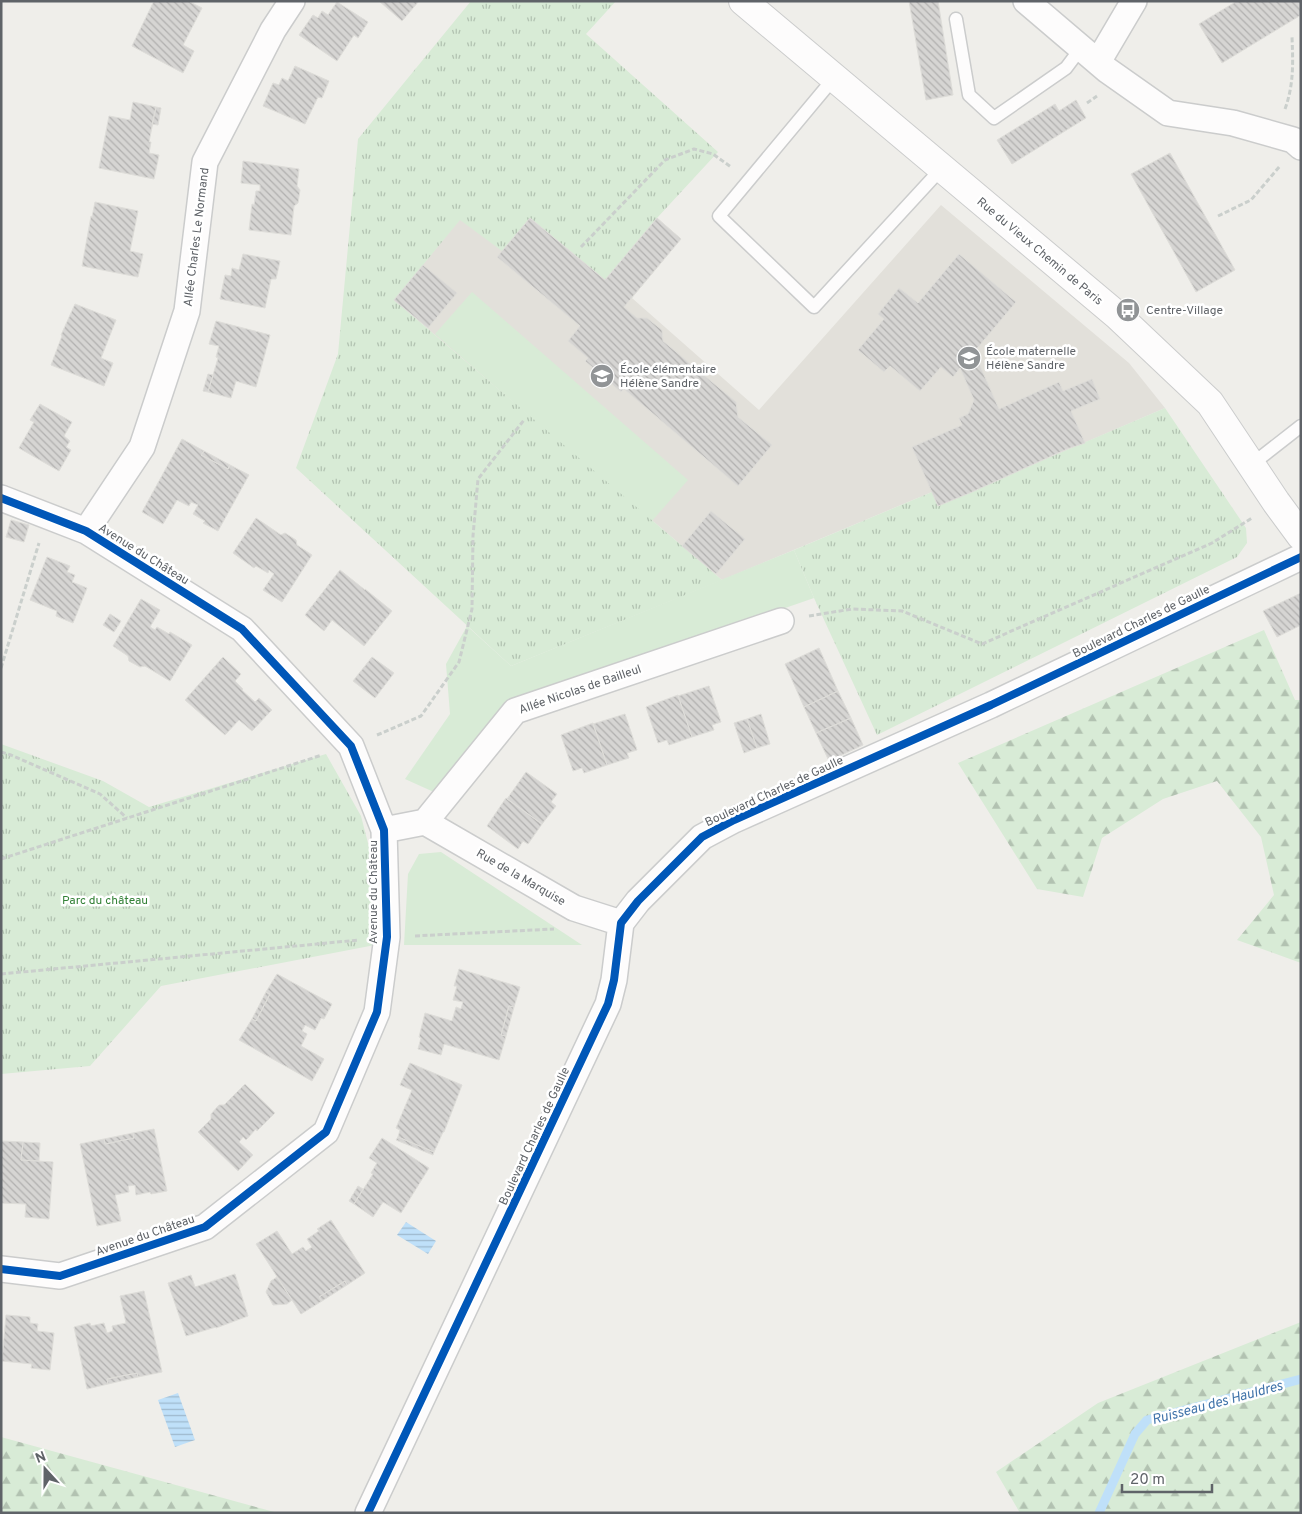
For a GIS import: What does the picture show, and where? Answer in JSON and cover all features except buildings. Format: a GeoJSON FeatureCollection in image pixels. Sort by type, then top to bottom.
{"type":"FeatureCollection","features":[{"type":"Feature","properties":{"kind":"street","name":"Allée Charles Le Normand"},"geometry":{"type":"LineString","coordinates":[[86,531],[142,447],[187,311],[205,162],[273,30],[292,1]]}},
{"type":"Feature","properties":{"kind":"street","name":"Rue du Vieux Chemin de Paris"},"geometry":{"type":"LineString","coordinates":[[743,1],[1118,316],[1210,403],[1301,536]]}},
{"type":"Feature","properties":{"kind":"street"},"geometry":{"type":"LineString","coordinates":[[1026,1],[1090,55],[1168,113],[1233,123],[1293,140],[1299,146]]}},
{"type":"Feature","properties":{"kind":"street"},"geometry":{"type":"LineString","coordinates":[[1090,55],[1134,1]]}},
{"type":"Feature","properties":{"kind":"street","name":"Avenue du Château"},"geometry":{"type":"LineString","coordinates":[[1,498],[86,531],[242,629],[351,746],[384,830],[387,937],[377,1012],[326,1132],[205,1227],[60,1276],[1,1269]]}},
{"type":"Feature","properties":{"kind":"street","name":"Boulevard Charles de Gaulle"},"geometry":{"type":"LineString","coordinates":[[368,1513],[608,1004],[614,980],[621,923],[638,901],[683,854],[702,837],[734,820],[991,706],[1301,557]]}},
{"type":"Feature","properties":{"kind":"street","name":"Allée Nicolas de Bailleul"},"geometry":{"type":"LineString","coordinates":[[424,822],[515,711],[781,621]]}},
{"type":"Feature","properties":{"kind":"street","name":"Avenue du Château"},"geometry":{"type":"LineString","coordinates":[[384,830],[424,822]]}},
{"type":"Feature","properties":{"kind":"street","name":"Rue de la Marquise"},"geometry":{"type":"LineString","coordinates":[[424,822],[574,908],[621,923]]}},
{"type":"Feature","properties":{"kind":"lane"},"geometry":{"type":"LineString","coordinates":[[956,19],[970,95],[994,118],[1066,68],[1090,55]]}},
{"type":"Feature","properties":{"kind":"lane"},"geometry":{"type":"LineString","coordinates":[[834,78],[719,216],[814,307],[942,168]]}},
{"type":"Feature","properties":{"kind":"lane"},"geometry":{"type":"LineString","coordinates":[[1251,465],[1298,429]]}},
{"type":"Feature","properties":{"kind":"path"},"geometry":{"type":"LineString","coordinates":[[1275,135],[1289,100],[1293,77],[1292,36]]}},
{"type":"Feature","properties":{"kind":"path"},"geometry":{"type":"LineString","coordinates":[[1218,216],[1251,200],[1299,146]]}},
{"type":"Feature","properties":{"kind":"path"},"geometry":{"type":"LineString","coordinates":[[580,247],[665,160],[672,157],[694,149],[713,154],[748,181]]}},
{"type":"Feature","properties":{"kind":"path"},"geometry":{"type":"LineString","coordinates":[[1,859],[351,746],[421,716],[459,662],[472,609],[478,479],[524,420]]}},
{"type":"Feature","properties":{"kind":"path"},"geometry":{"type":"LineString","coordinates":[[781,621],[852,609],[902,612],[982,644],[1212,543],[1276,502]]}},
{"type":"Feature","properties":{"kind":"path"},"geometry":{"type":"LineString","coordinates":[[1,668],[47,516]]}},
{"type":"Feature","properties":{"kind":"path"},"geometry":{"type":"LineString","coordinates":[[1,752],[12,755],[100,794],[128,818]]}},
{"type":"Feature","properties":{"kind":"path"},"geometry":{"type":"LineString","coordinates":[[1,974],[387,937],[558,929]]}},
{"type":"Feature","properties":{"kind":"shaded area"},"geometry":{"type":"Polygon","coordinates":[[[941,205],[1129,363],[1165,408],[938,506],[932,492],[722,580],[394,300],[460,219],[530,218],[605,280],[657,218],[681,239],[632,298],[759,410],[941,205]]]}},
{"type":"Feature","properties":{"kind":"green space"},"geometry":{"type":"Polygon","coordinates":[[[471,1],[616,1],[586,34],[718,152],[657,218],[605,280],[530,218],[502,251],[460,220],[394,300],[722,580],[511,666],[296,468],[338,354],[358,139],[471,1]]]}},
{"type":"Feature","properties":{"kind":"green space"},"geometry":{"type":"Polygon","coordinates":[[[472,292],[688,480],[651,522],[435,334],[472,292]]]}},
{"type":"Feature","properties":{"kind":"green space"},"geometry":{"type":"Polygon","coordinates":[[[1165,408],[1246,528],[1247,543],[1237,557],[877,735],[794,550],[932,492],[938,505],[1165,408]]]}},
{"type":"Feature","properties":{"kind":"green space"},"geometry":{"type":"Polygon","coordinates":[[[794,550],[814,598],[506,704],[436,793],[405,779],[450,714],[446,664],[467,626],[511,666],[794,550]]]}},
{"type":"Feature","properties":{"kind":"green space"},"geometry":{"type":"Polygon","coordinates":[[[1264,630],[1295,700],[1301,700],[1301,963],[1237,940],[1274,895],[1261,837],[1217,781],[1163,799],[1102,838],[1083,897],[1037,889],[958,763],[1264,630]]]}},
{"type":"Feature","properties":{"kind":"green space","name":"Parc du château"},"geometry":{"type":"Polygon","coordinates":[[[1,744],[103,781],[149,807],[326,754],[361,816],[377,878],[375,945],[161,986],[90,1066],[1,1074],[1,744]]]}},
{"type":"Feature","properties":{"kind":"green space"},"geometry":{"type":"Polygon","coordinates":[[[441,852],[582,945],[404,945],[408,874],[419,854],[441,852]]]}},
{"type":"Feature","properties":{"kind":"green space"},"geometry":{"type":"Polygon","coordinates":[[[1301,1322],[1301,1513],[1020,1513],[996,1472],[1098,1403],[1301,1322]]]}},
{"type":"Feature","properties":{"kind":"green space"},"geometry":{"type":"Polygon","coordinates":[[[1,1437],[278,1513],[1,1513],[1,1437]]]}},
{"type":"Feature","properties":{"kind":"water"},"geometry":{"type":"Polygon","coordinates":[[[406,1222],[436,1241],[428,1254],[397,1235],[406,1222]]]}},
{"type":"Feature","properties":{"kind":"water"},"geometry":{"type":"Polygon","coordinates":[[[178,1393],[195,1440],[175,1447],[158,1400],[178,1393]]]}},
{"type":"Feature","properties":{"kind":"waterway","name":"Ruisseau des Hauldres"},"geometry":{"type":"LineString","coordinates":[[1099,1513],[1135,1434],[1147,1420],[1301,1379]]}},
{"type":"Feature","properties":{"kind":"cycle path"},"geometry":{"type":"LineString","coordinates":[[1,498],[86,531],[242,629],[351,746],[384,830],[387,937],[377,1012],[326,1132],[205,1227],[60,1276],[1,1269]]}},
{"type":"Feature","properties":{"kind":"cycle path"},"geometry":{"type":"LineString","coordinates":[[368,1513],[608,1004],[614,980],[621,923],[638,901],[702,837],[734,820],[991,705],[1301,557]]}},
{"type":"Feature","properties":{"kind":"place","name":"Centre-Village"},"geometry":{"type":"Point","coordinates":[1128,310]}},
{"type":"Feature","properties":{"kind":"place","name":"École maternelle Hélène Sandre"},"geometry":{"type":"Point","coordinates":[969,358]}},
{"type":"Feature","properties":{"kind":"place","name":"École élémentaire Hélène Sandre"},"geometry":{"type":"Point","coordinates":[602,376]}}]}
